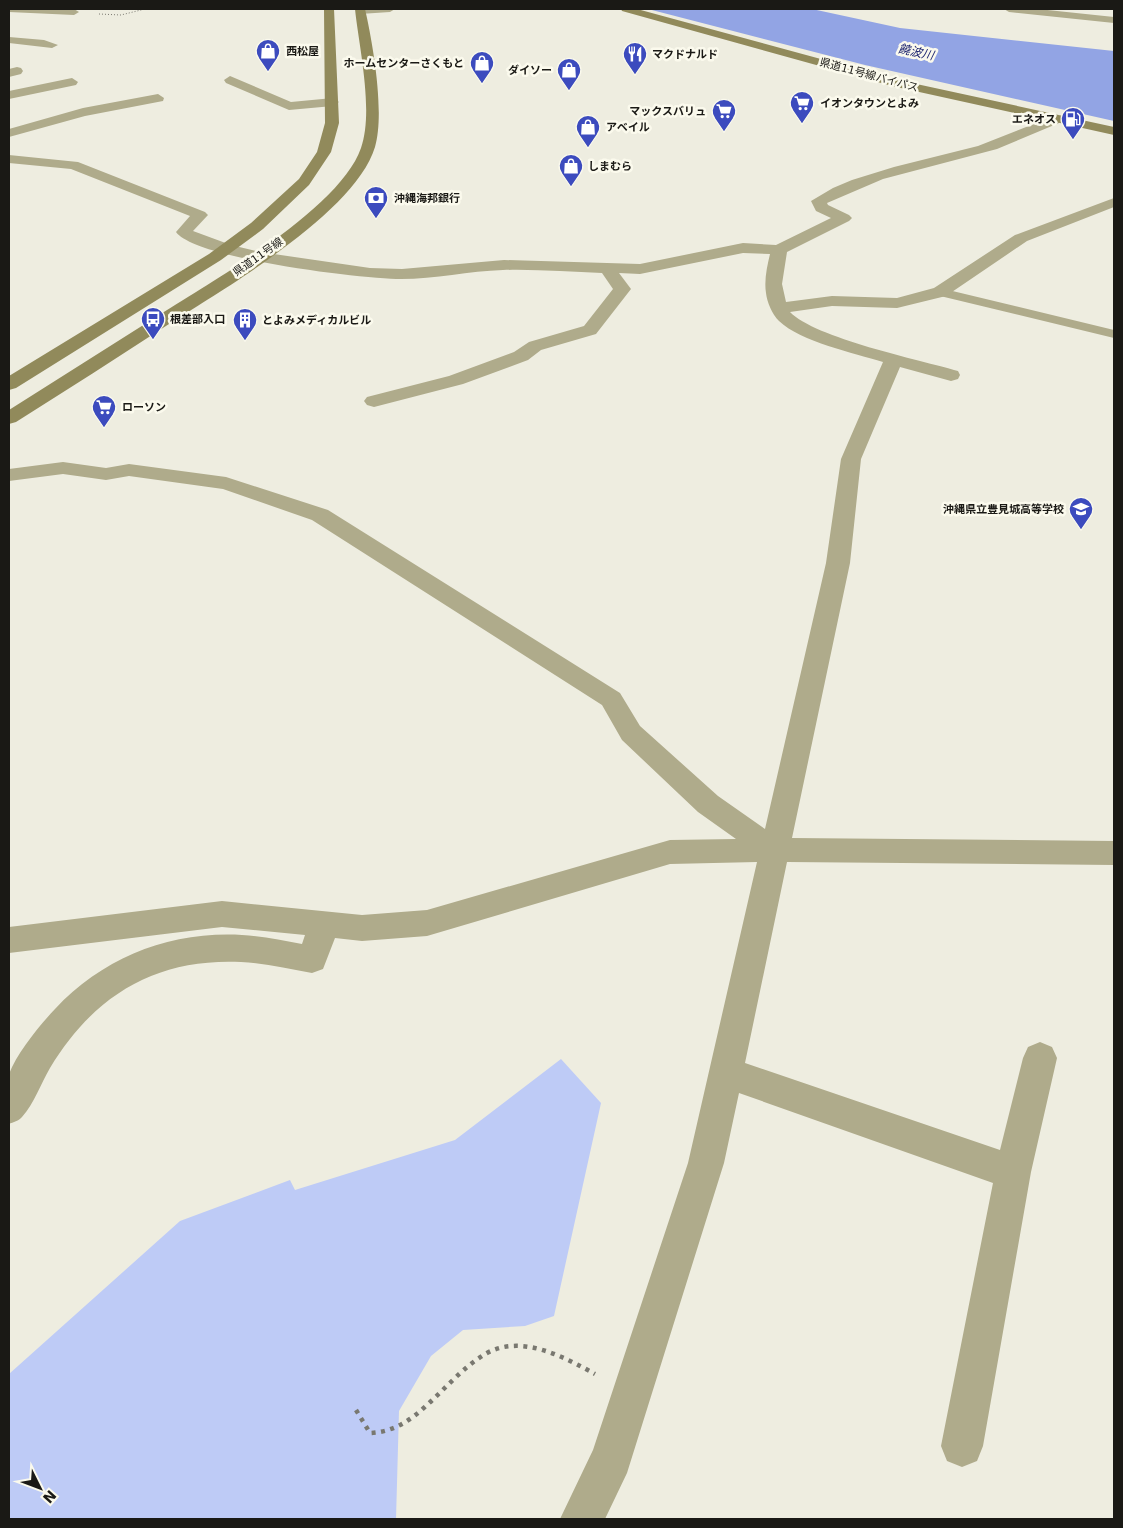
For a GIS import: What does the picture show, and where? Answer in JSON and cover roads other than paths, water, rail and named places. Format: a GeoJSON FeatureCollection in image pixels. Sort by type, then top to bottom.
{"type":"FeatureCollection","features":[{"type":"Feature","properties":{"kind":"main road","name":"県道11号線"},"geometry":{"type":"LineString","coordinates":[[9,384],[226,250],[283,204],[313,171],[328,142],[332,123],[333,102],[329,9]]}},
{"type":"Feature","properties":{"kind":"main road","name":"県道11号線バイパス"},"geometry":{"type":"LineString","coordinates":[[626,9],[896,83],[1054,120],[1114,131]]}},
{"type":"Feature","properties":{"kind":"main road","name":"県道11号線"},"geometry":{"type":"LineString","coordinates":[[9,418],[260,257],[294,231],[339,192],[358,168],[367,149],[371,129],[371,97],[360,10]]}},
{"type":"Feature","properties":{"kind":"street"},"geometry":{"type":"LineString","coordinates":[[9,9],[74,12]]}},
{"type":"Feature","properties":{"kind":"street"},"geometry":{"type":"LineString","coordinates":[[360,10],[390,9]]}},
{"type":"Feature","properties":{"kind":"street"},"geometry":{"type":"LineString","coordinates":[[1009,9],[1114,20]]}},
{"type":"Feature","properties":{"kind":"street"},"geometry":{"type":"LineString","coordinates":[[9,40],[44,43],[52,46]]}},
{"type":"Feature","properties":{"kind":"street"},"geometry":{"type":"LineString","coordinates":[[230,80],[289,106],[333,102]]}},
{"type":"Feature","properties":{"kind":"street"},"geometry":{"type":"LineString","coordinates":[[9,95],[40,87],[72,82]]}},
{"type":"Feature","properties":{"kind":"street"},"geometry":{"type":"LineString","coordinates":[[9,133],[83,112],[158,98]]}},
{"type":"Feature","properties":{"kind":"street"},"geometry":{"type":"LineString","coordinates":[[9,159],[73,165],[200,214],[184,232],[191,237],[226,250],[260,257],[370,273],[402,274],[504,265],[640,269],[743,248],[779,250],[844,218],[821,208],[819,201],[838,189],[912,166],[985,148],[1054,120]]}},
{"type":"Feature","properties":{"kind":"street"},"geometry":{"type":"LineString","coordinates":[[780,308],[832,301],[897,303],[940,292],[1021,238],[1114,202]]}},
{"type":"Feature","properties":{"kind":"street"},"geometry":{"type":"LineString","coordinates":[[779,250],[772,288],[785,319],[826,339],[951,375]]}},
{"type":"Feature","properties":{"kind":"street"},"geometry":{"type":"LineString","coordinates":[[374,401],[456,380],[521,356],[535,346],[590,330],[622,289],[608,268]]}},
{"type":"Feature","properties":{"kind":"street"},"geometry":{"type":"LineString","coordinates":[[582,1519],[612,1458],[706,1163],[773,850],[838,563],[851,459],[894,359]]}},
{"type":"Feature","properties":{"kind":"street"},"geometry":{"type":"LineString","coordinates":[[9,475],[63,468],[106,474],[129,470],[226,483],[320,515],[611,699],[631,733],[708,804],[773,850]]}},
{"type":"Feature","properties":{"kind":"street"},"geometry":{"type":"LineString","coordinates":[[9,940],[222,914],[362,928],[428,923],[670,852],[773,850],[1114,853]]}},
{"type":"Feature","properties":{"kind":"street"},"geometry":{"type":"LineString","coordinates":[[9,1107],[56,1031],[95,990],[131,966],[184,949],[241,948],[312,959],[325,924]]}},
{"type":"Feature","properties":{"kind":"street"},"geometry":{"type":"LineString","coordinates":[[962,1446],[1013,1172],[1040,1058]]}},
{"type":"Feature","properties":{"kind":"street"},"geometry":{"type":"LineString","coordinates":[[725,1072],[1013,1172]]}},
{"type":"Feature","properties":{"kind":"lane"},"geometry":{"type":"LineString","coordinates":[[940,292],[1114,334]]}},
{"type":"Feature","properties":{"kind":"water","name":"饒波川"},"geometry":{"type":"Polygon","coordinates":[[[648,9],[812,9],[900,28],[1114,51],[1114,121],[865,65],[648,9]]]}},
{"type":"Feature","properties":{"kind":"place","name":"西松屋"},"geometry":{"type":"Point","coordinates":[268,72]}},
{"type":"Feature","properties":{"kind":"place","name":"マクドナルド"},"geometry":{"type":"Point","coordinates":[635,75]}},
{"type":"Feature","properties":{"kind":"place","name":"ホームセンターさくもと"},"geometry":{"type":"Point","coordinates":[482,84]}},
{"type":"Feature","properties":{"kind":"place","name":"ダイソー"},"geometry":{"type":"Point","coordinates":[569,91]}},
{"type":"Feature","properties":{"kind":"place","name":"イオンタウンとよみ"},"geometry":{"type":"Point","coordinates":[802,124]}},
{"type":"Feature","properties":{"kind":"place","name":"マックスバリュ"},"geometry":{"type":"Point","coordinates":[724,132]}},
{"type":"Feature","properties":{"kind":"place","name":"エネオス"},"geometry":{"type":"Point","coordinates":[1073,140]}},
{"type":"Feature","properties":{"kind":"place","name":"アベイル"},"geometry":{"type":"Point","coordinates":[588,148]}},
{"type":"Feature","properties":{"kind":"place","name":"しまむら"},"geometry":{"type":"Point","coordinates":[571,187]}},
{"type":"Feature","properties":{"kind":"place","name":"沖縄海邦銀行"},"geometry":{"type":"Point","coordinates":[376,219]}},
{"type":"Feature","properties":{"kind":"place","name":"根差部入口"},"geometry":{"type":"Point","coordinates":[153,340]}},
{"type":"Feature","properties":{"kind":"place","name":"とよみメディカルビル"},"geometry":{"type":"Point","coordinates":[245,341]}},
{"type":"Feature","properties":{"kind":"place","name":"ローソン"},"geometry":{"type":"Point","coordinates":[104,428]}},
{"type":"Feature","properties":{"kind":"place","name":"沖縄県立豊見城高等学校"},"geometry":{"type":"Point","coordinates":[1081,530]}}]}
